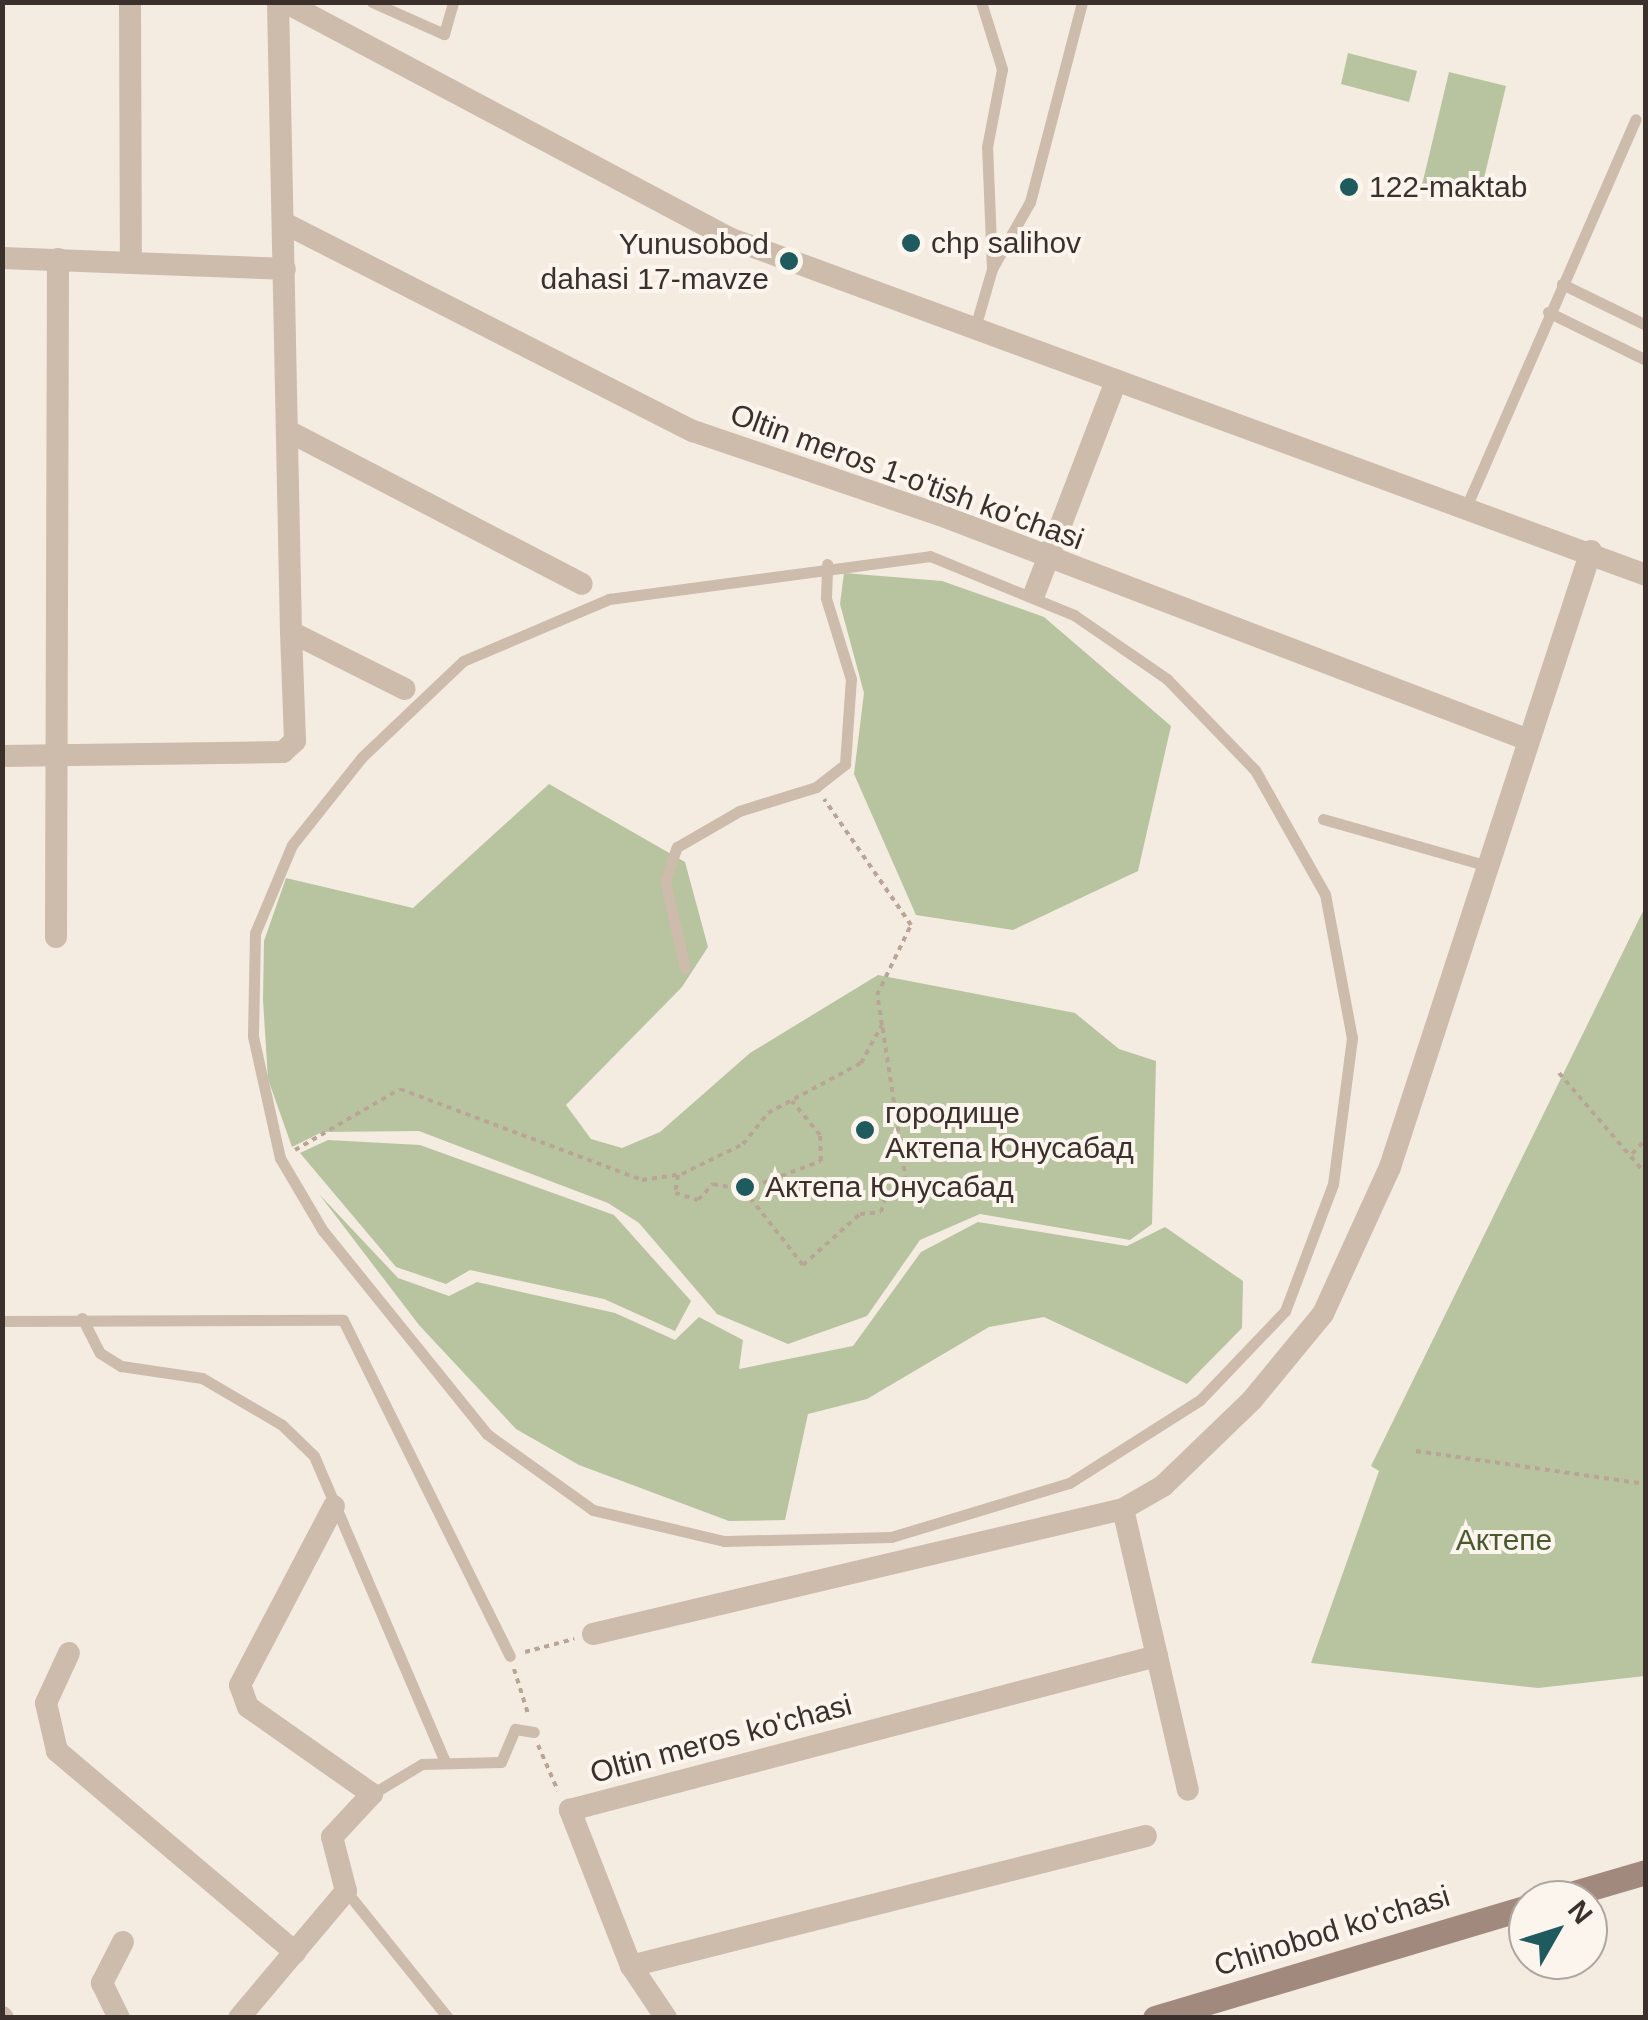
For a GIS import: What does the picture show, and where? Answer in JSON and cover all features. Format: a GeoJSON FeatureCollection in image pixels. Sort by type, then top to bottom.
{"type":"FeatureCollection","features":[{"type":"Feature","properties":{"kind":"street"},"geometry":{"type":"LineString","coordinates":[[130,2],[131,260]]}},
{"type":"Feature","properties":{"kind":"street"},"geometry":{"type":"LineString","coordinates":[[2,756],[283,752],[295,741],[290,632],[285,269],[288,225],[282,2],[729,238],[1115,384],[1638,566]]}},
{"type":"Feature","properties":{"kind":"street","name":"Oltin meros 1-o'tish ko'chasi"},"geometry":{"type":"LineString","coordinates":[[288,225],[693,431],[1526,739]]}},
{"type":"Feature","properties":{"kind":"street"},"geometry":{"type":"LineString","coordinates":[[2,258],[131,260],[285,269]]}},
{"type":"Feature","properties":{"kind":"street"},"geometry":{"type":"LineString","coordinates":[[56,937],[60,756],[58,259]]}},
{"type":"Feature","properties":{"kind":"street"},"geometry":{"type":"LineString","coordinates":[[1035,592],[1115,384]]}},
{"type":"Feature","properties":{"kind":"street"},"geometry":{"type":"LineString","coordinates":[[288,431],[582,584]]}},
{"type":"Feature","properties":{"kind":"street"},"geometry":{"type":"LineString","coordinates":[[593,1634],[1122,1509],[1163,1486],[1239,1412],[1322,1314],[1390,1168],[1484,865],[1591,551]]}},
{"type":"Feature","properties":{"kind":"street"},"geometry":{"type":"LineString","coordinates":[[290,632],[404,689]]}},
{"type":"Feature","properties":{"kind":"street"},"geometry":{"type":"LineString","coordinates":[[239,2018],[346,1891],[332,1836],[372,1794],[248,1708],[240,1685],[334,1506]]}},
{"type":"Feature","properties":{"kind":"street"},"geometry":{"type":"LineString","coordinates":[[1122,1509],[1188,1790]]}},
{"type":"Feature","properties":{"kind":"street"},"geometry":{"type":"LineString","coordinates":[[69,1654],[46,1703],[57,1751],[295,1952]]}},
{"type":"Feature","properties":{"kind":"street","name":"Oltin meros ko'chasi"},"geometry":{"type":"LineString","coordinates":[[666,2018],[630,1966],[570,1810],[1158,1656]]}},
{"type":"Feature","properties":{"kind":"street"},"geometry":{"type":"LineString","coordinates":[[630,1966],[1146,1836]]}},
{"type":"Feature","properties":{"kind":"street"},"geometry":{"type":"LineString","coordinates":[[1608,1883],[1646,1872]]}},
{"type":"Feature","properties":{"kind":"street","name":"Chinobod ko'chasi"},"geometry":{"type":"LineString","coordinates":[[1155,2018],[1508,1913]]}},
{"type":"Feature","properties":{"kind":"street"},"geometry":{"type":"LineString","coordinates":[[119,2018],[102,1983],[122,1942]]}},
{"type":"Feature","properties":{"kind":"lane"},"geometry":{"type":"LineString","coordinates":[[372,2],[444,34],[452,2]]}},
{"type":"Feature","properties":{"kind":"lane"},"geometry":{"type":"LineString","coordinates":[[981,2],[1002,70],[987,147],[992,269]]}},
{"type":"Feature","properties":{"kind":"lane"},"geometry":{"type":"LineString","coordinates":[[974,332],[992,269],[1030,202],[1082,2]]}},
{"type":"Feature","properties":{"kind":"lane"},"geometry":{"type":"LineString","coordinates":[[1468,505],[1548,312],[1636,119]]}},
{"type":"Feature","properties":{"kind":"lane"},"geometry":{"type":"LineString","coordinates":[[1562,284],[1646,325]]}},
{"type":"Feature","properties":{"kind":"lane"},"geometry":{"type":"LineString","coordinates":[[1548,312],[1646,360]]}},
{"type":"Feature","properties":{"kind":"lane"},"geometry":{"type":"LineString","coordinates":[[930,556],[1035,592],[1167,679],[1255,770],[1326,894],[1352,1038],[1333,1184],[1286,1312],[1188,1410],[1069,1483],[891,1537],[724,1541],[593,1510],[487,1434],[323,1231],[280,1158],[254,1036],[255,933],[292,845],[362,757],[463,661],[609,598],[827,564],[930,556]]}},
{"type":"Feature","properties":{"kind":"lane"},"geometry":{"type":"LineString","coordinates":[[685,968],[665,881],[677,847],[739,811],[816,787],[845,764],[850,679],[826,598],[827,564]]}},
{"type":"Feature","properties":{"kind":"lane"},"geometry":{"type":"LineString","coordinates":[[1323,820],[1484,865]]}},
{"type":"Feature","properties":{"kind":"lane"},"geometry":{"type":"LineString","coordinates":[[82,1318],[100,1353],[121,1366],[202,1378],[282,1425],[314,1456],[444,1760]]}},
{"type":"Feature","properties":{"kind":"lane"},"geometry":{"type":"LineString","coordinates":[[2,1321],[343,1320],[510,1656]]}},
{"type":"Feature","properties":{"kind":"lane"},"geometry":{"type":"LineString","coordinates":[[372,1794],[444,1760],[502,1762],[515,1728],[534,1732]]}},
{"type":"Feature","properties":{"kind":"lane"},"geometry":{"type":"LineString","coordinates":[[346,1891],[448,2018]]}},
{"type":"Feature","properties":{"kind":"path"},"geometry":{"type":"LineString","coordinates":[[744,1190],[803,1265],[860,1214],[881,1212],[906,1181],[877,995],[911,926],[816,787]]}},
{"type":"Feature","properties":{"kind":"path"},"geometry":{"type":"LineString","coordinates":[[280,1158],[400,1089],[642,1180],[678,1175],[743,1144],[792,1101],[861,1063],[882,1024]]}},
{"type":"Feature","properties":{"kind":"path"},"geometry":{"type":"LineString","coordinates":[[1560,1073],[1646,1174]]}},
{"type":"Feature","properties":{"kind":"path"},"geometry":{"type":"LineString","coordinates":[[678,1175],[675,1193],[698,1200],[714,1184],[744,1190],[820,1161],[820,1134],[792,1101]]}},
{"type":"Feature","properties":{"kind":"path"},"geometry":{"type":"LineString","coordinates":[[1631,1154],[1646,1139]]}},
{"type":"Feature","properties":{"kind":"path"},"geometry":{"type":"LineString","coordinates":[[1416,1451],[1646,1484]]}},
{"type":"Feature","properties":{"kind":"path"},"geometry":{"type":"LineString","coordinates":[[570,1810],[534,1732],[510,1656],[593,1634]]}},
{"type":"Feature","properties":{"kind":"green space"},"geometry":{"type":"Polygon","coordinates":[[[1348,53],[1417,71],[1409,102],[1341,84],[1348,53]]]}},
{"type":"Feature","properties":{"kind":"green space"},"geometry":{"type":"Polygon","coordinates":[[[1449,72],[1506,86],[1479,199],[1422,185],[1449,72]]]}},
{"type":"Feature","properties":{"kind":"green space"},"geometry":{"type":"Polygon","coordinates":[[[844,573],[942,581],[1044,617],[1171,726],[1138,871],[1013,930],[916,915],[854,774],[864,693],[840,604],[844,573]]]}},
{"type":"Feature","properties":{"kind":"green space"},"geometry":{"type":"Polygon","coordinates":[[[549,784],[685,862],[708,947],[682,987],[566,1105],[591,1139],[622,1148],[660,1132],[750,1053],[878,975],[1075,1013],[1119,1049],[1156,1061],[1152,1224],[1130,1240],[980,1214],[920,1240],[867,1316],[788,1344],[717,1314],[639,1223],[608,1203],[419,1131],[322,1132],[292,1147],[268,1079],[263,1000],[264,941],[286,878],[413,908],[549,784]]]}},
{"type":"Feature","properties":{"kind":"green space","name":"Актепе"},"geometry":{"type":"Polygon","coordinates":[[[1645,907],[1645,1676],[1538,1688],[1311,1663],[1379,1471],[1371,1466],[1645,907]]]}},
{"type":"Feature","properties":{"kind":"green space"},"geometry":{"type":"Polygon","coordinates":[[[328,1140],[420,1145],[614,1215],[691,1301],[675,1331],[604,1299],[470,1270],[446,1284],[396,1267],[300,1153],[328,1140]]]}},
{"type":"Feature","properties":{"kind":"green space"},"geometry":{"type":"Polygon","coordinates":[[[319,1194],[398,1278],[449,1296],[477,1282],[615,1313],[675,1340],[699,1317],[743,1340],[739,1369],[853,1346],[921,1252],[978,1222],[1127,1246],[1165,1227],[1243,1281],[1242,1328],[1187,1384],[1044,1317],[989,1327],[867,1399],[808,1414],[785,1520],[729,1521],[579,1465],[516,1429],[419,1325],[319,1194]]]}},
{"type":"Feature","properties":{"kind":"place","name":"122-maktab"},"geometry":{"type":"Point","coordinates":[1349,187]}},
{"type":"Feature","properties":{"kind":"place","name":"chp salihov"},"geometry":{"type":"Point","coordinates":[911,243]}},
{"type":"Feature","properties":{"kind":"place","name":"Yunusobod dahasi 17-mavze"},"geometry":{"type":"Point","coordinates":[789,261]}},
{"type":"Feature","properties":{"kind":"place","name":"городище Актепа Юнусабад"},"geometry":{"type":"Point","coordinates":[865,1130]}},
{"type":"Feature","properties":{"kind":"place","name":"Актепа Юнусабад"},"geometry":{"type":"Point","coordinates":[745,1187]}}]}
